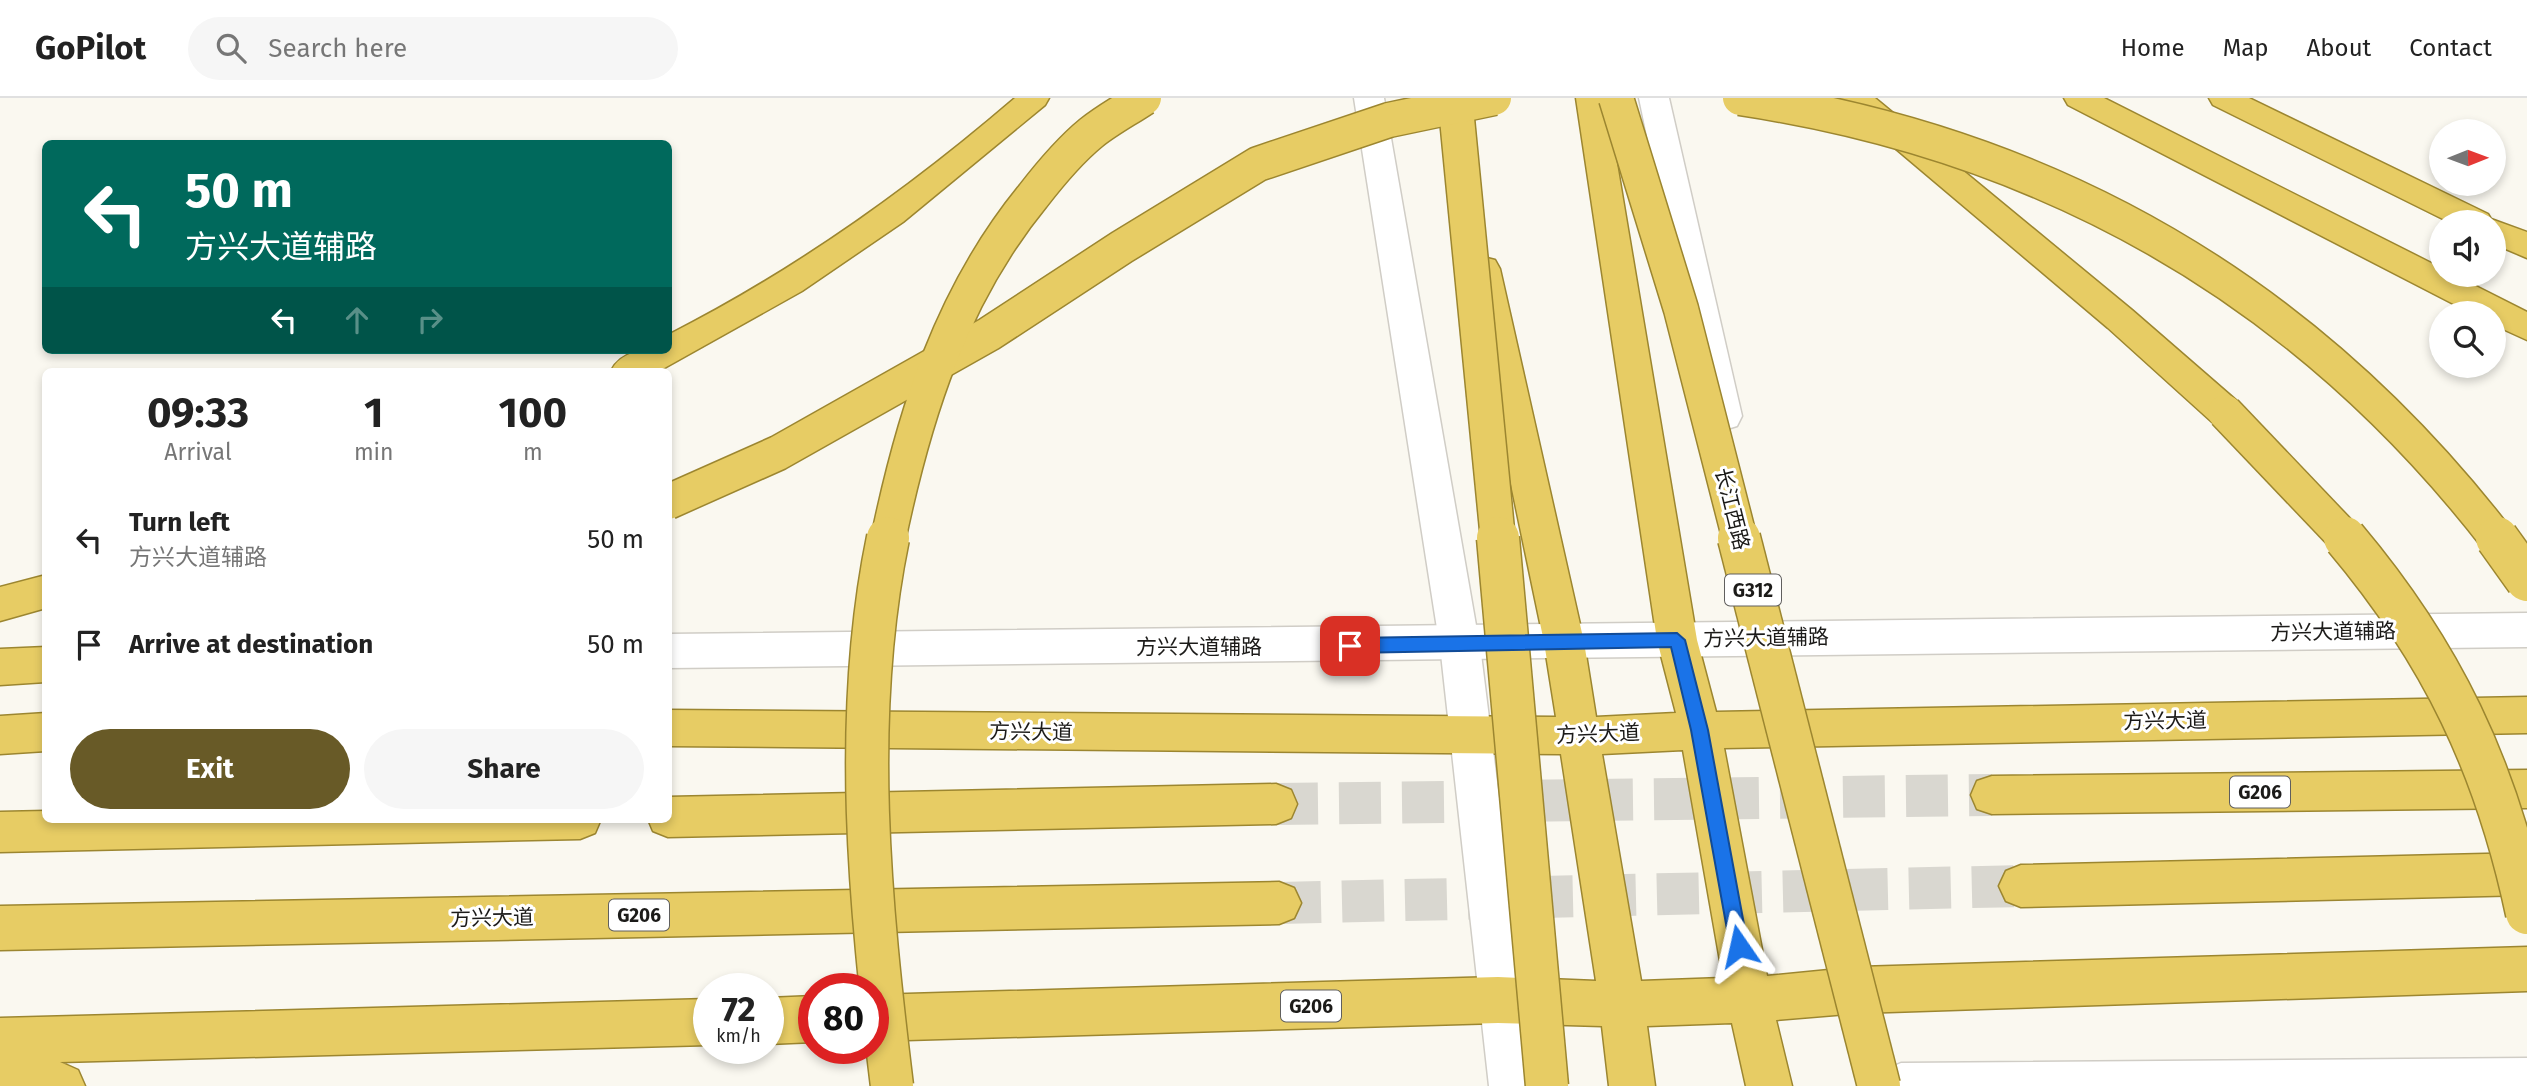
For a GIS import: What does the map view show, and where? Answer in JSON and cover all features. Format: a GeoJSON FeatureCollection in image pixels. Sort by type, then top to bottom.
{"type":"FeatureCollection","features":[{"type":"Feature","properties":{"kind":"highway"},"geometry":{"type":"LineString","coordinates":[[672,348],[776,292],[878,226],[968,157],[1034,98]]}},
{"type":"Feature","properties":{"kind":"highway"},"geometry":{"type":"LineString","coordinates":[[892,1086],[874,949],[868,790],[872,640],[896,506],[918,421],[946,341],[978,273],[1021,211],[1083,139],[1144,98]]}},
{"type":"Feature","properties":{"kind":"highway"},"geometry":{"type":"LineString","coordinates":[[1445,98],[1564,642],[1622,1004],[1632,1086]]}},
{"type":"Feature","properties":{"kind":"highway"},"geometry":{"type":"LineString","coordinates":[[1455,98],[1480,308],[1524,864],[1547,1086]]}},
{"type":"Feature","properties":{"kind":"highway"},"geometry":{"type":"LineString","coordinates":[[672,500],[778,453],[989,334],[1122,247],[1258,164],[1389,120],[1494,98]]}},
{"type":"Feature","properties":{"kind":"highway"},"geometry":{"type":"LineString","coordinates":[[1591,98],[1677,640],[1700,730],[1749,1000],[1769,1086]]}},
{"type":"Feature","properties":{"kind":"highway","name":"长江西路"},"geometry":{"type":"LineString","coordinates":[[1616,98],[1681,309],[1879,1086]]}},
{"type":"Feature","properties":{"kind":"highway"},"geometry":{"type":"LineString","coordinates":[[1740,98],[1779,103],[1911,133],[2028,175],[2102,209],[2177,249],[2294,328],[2390,417],[2495,534],[2527,580]]}},
{"type":"Feature","properties":{"kind":"highway"},"geometry":{"type":"LineString","coordinates":[[1855,98],[2120,318],[2206,395],[2340,532],[2399,610],[2451,692],[2492,783],[2516,858],[2527,913]]}},
{"type":"Feature","properties":{"kind":"highway"},"geometry":{"type":"LineString","coordinates":[[2079,98],[2527,327]]}},
{"type":"Feature","properties":{"kind":"highway"},"geometry":{"type":"LineString","coordinates":[[2224,98],[2290,133],[2452,210]]}},
{"type":"Feature","properties":{"kind":"highway"},"geometry":{"type":"LineString","coordinates":[[2506,236],[2527,246]]}},
{"type":"Feature","properties":{"kind":"highway"},"geometry":{"type":"LineString","coordinates":[[634,368],[660,354]]}},
{"type":"Feature","properties":{"kind":"highway"},"geometry":{"type":"LineString","coordinates":[[0,604],[42,592]]}},
{"type":"Feature","properties":{"kind":"highway"},"geometry":{"type":"LineString","coordinates":[[0,667],[42,664]]}},
{"type":"Feature","properties":{"kind":"highway","name":"方兴大道"},"geometry":{"type":"LineString","coordinates":[[672,729],[1580,736],[1795,727],[2527,715]]}},
{"type":"Feature","properties":{"kind":"highway"},"geometry":{"type":"LineString","coordinates":[[0,735],[42,732]]}},
{"type":"Feature","properties":{"kind":"highway","name":"G206"},"geometry":{"type":"LineString","coordinates":[[1992,795],[2527,789]]}},
{"type":"Feature","properties":{"kind":"highway"},"geometry":{"type":"LineString","coordinates":[[672,817],[1276,804]]}},
{"type":"Feature","properties":{"kind":"highway"},"geometry":{"type":"LineString","coordinates":[[0,832],[402,823]]}},
{"type":"Feature","properties":{"kind":"highway"},"geometry":{"type":"LineString","coordinates":[[2021,886],[2527,874]]}},
{"type":"Feature","properties":{"kind":"highway","name":"方兴大道"},"geometry":{"type":"LineString","coordinates":[[0,928],[1279,903]]}},
{"type":"Feature","properties":{"kind":"highway"},"geometry":{"type":"LineString","coordinates":[[1749,1000],[1859,990],[2527,969]]}},
{"type":"Feature","properties":{"kind":"highway","name":"G206"},"geometry":{"type":"LineString","coordinates":[[889,1018],[1498,1000],[1622,1004],[1749,1000]]}},
{"type":"Feature","properties":{"kind":"highway"},"geometry":{"type":"LineString","coordinates":[[0,1041],[693,1022]]}},
{"type":"Feature","properties":{"kind":"highway"},"geometry":{"type":"LineString","coordinates":[[0,1077],[62,1086]]}},
{"type":"Feature","properties":{"kind":"street"},"geometry":{"type":"LineString","coordinates":[[1369,98],[1459,645],[1472,736],[1498,1000],[1512,1086]]}},
{"type":"Feature","properties":{"kind":"street"},"geometry":{"type":"LineString","coordinates":[[1654,98],[1773,637],[1859,990],[1879,1086]]}},
{"type":"Feature","properties":{"kind":"street","name":"方兴大道辅路"},"geometry":{"type":"LineString","coordinates":[[672,651],[1459,645],[1773,637],[2527,630]]}},
{"type":"Feature","properties":{"kind":"street"},"geometry":{"type":"LineString","coordinates":[[0,657],[42,657]]}},
{"type":"Feature","properties":{"kind":"street"},"geometry":{"type":"LineString","coordinates":[[1901,1086],[2527,1081]]}},
{"type":"Feature","properties":{"kind":"tunnel"},"geometry":{"type":"LineString","coordinates":[[1276,804],[1992,795]]}},
{"type":"Feature","properties":{"kind":"tunnel"},"geometry":{"type":"LineString","coordinates":[[1279,903],[2021,886]]}},
{"type":"Feature","properties":{"kind":"route"},"geometry":{"type":"LineString","coordinates":[[1350,646],[1677,640],[1700,730],[1739,946]]}}]}
